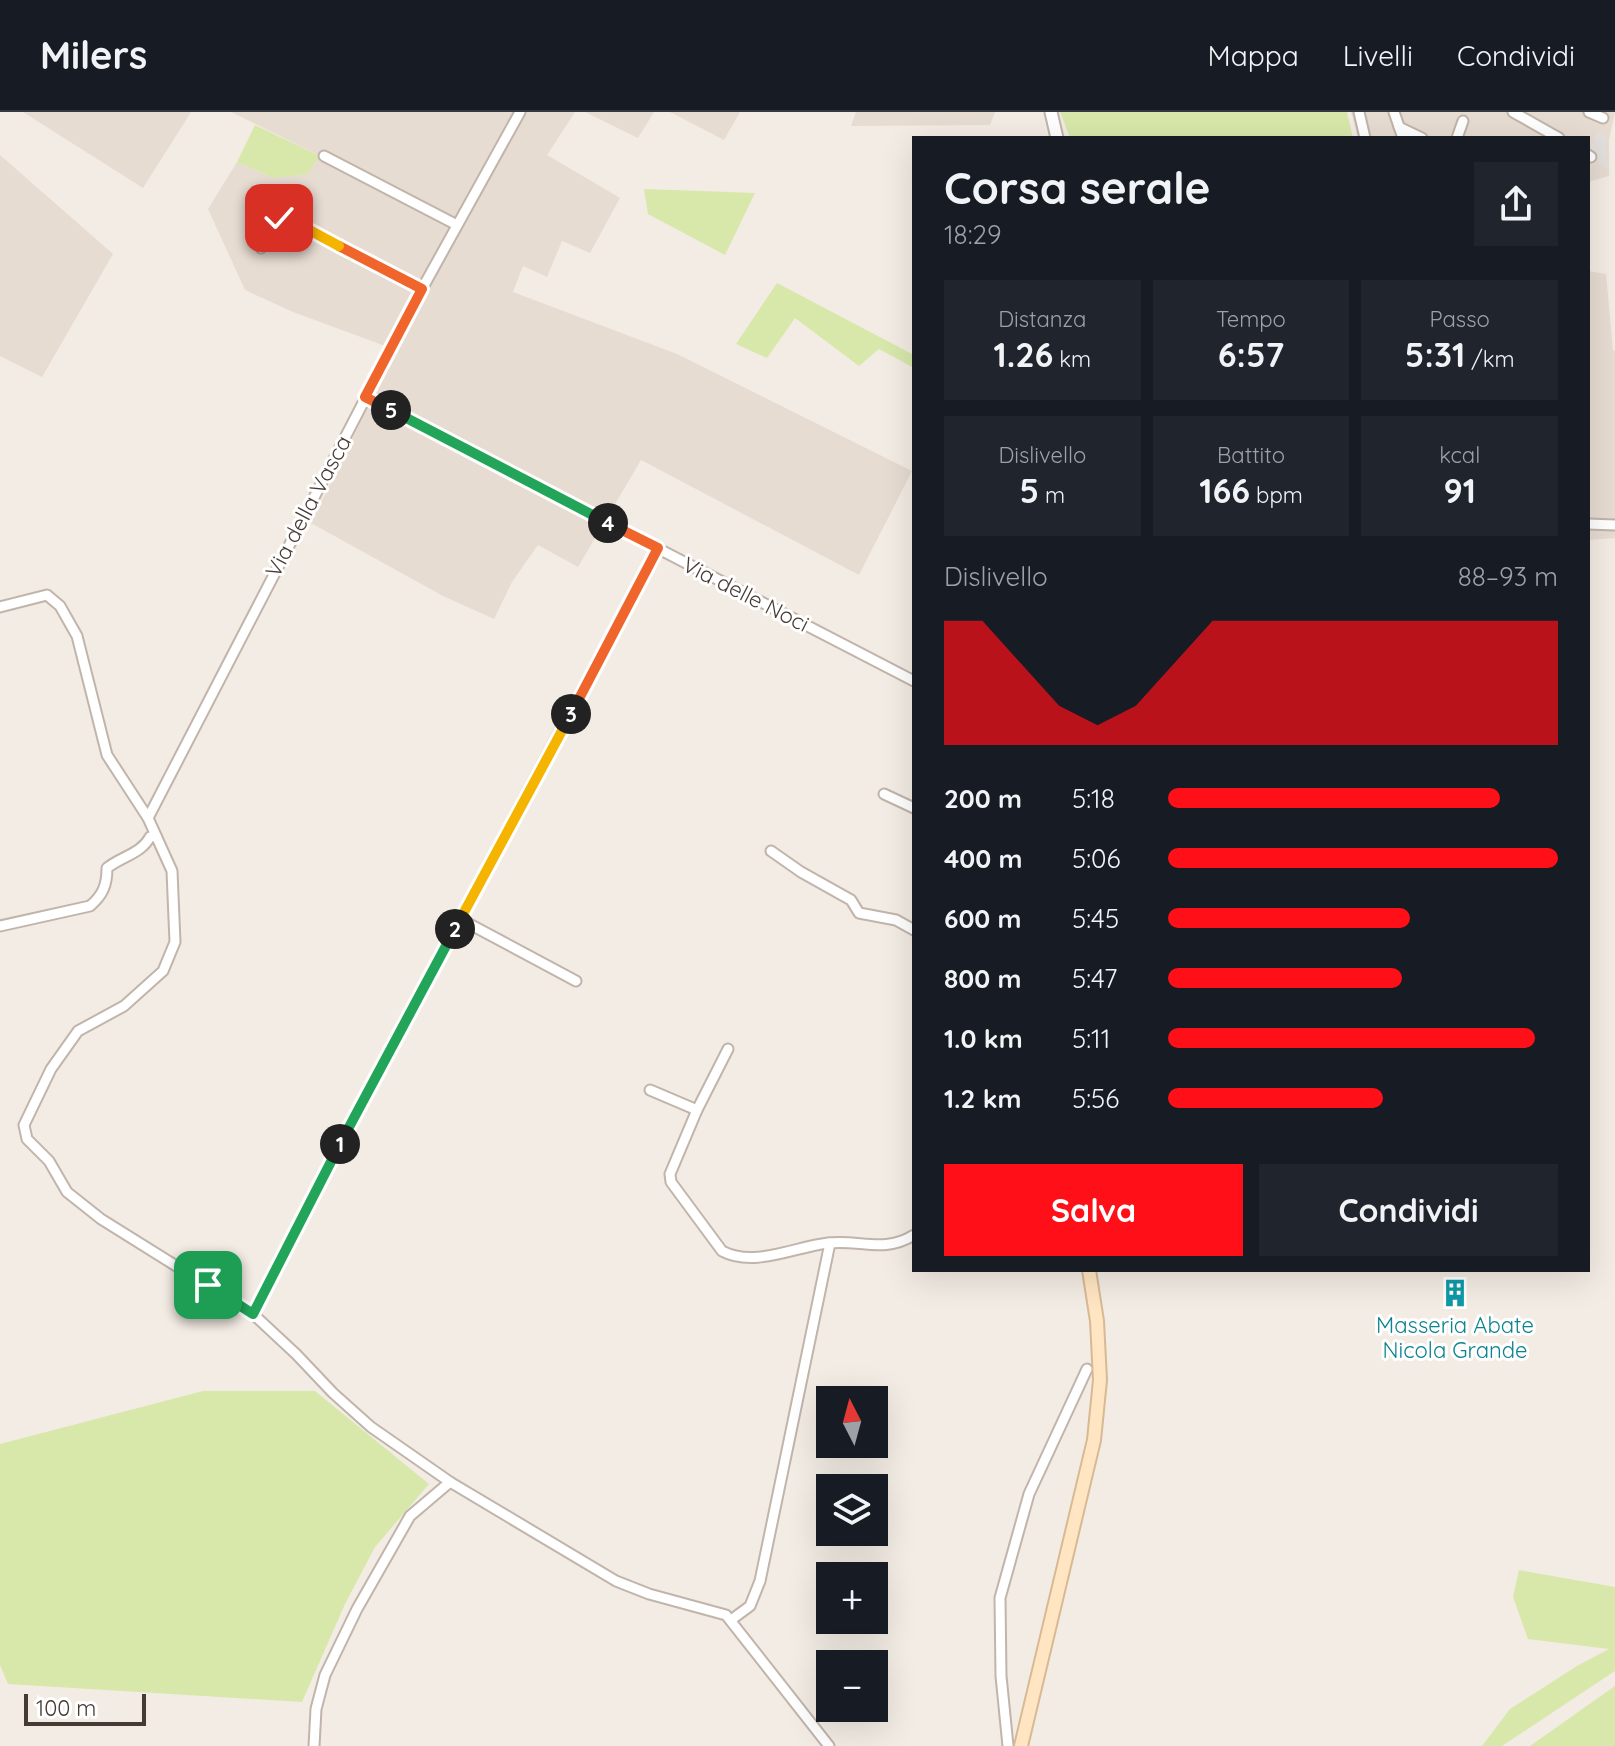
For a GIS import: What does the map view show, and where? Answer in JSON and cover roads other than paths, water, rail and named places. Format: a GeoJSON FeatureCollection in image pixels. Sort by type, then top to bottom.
{"type":"FeatureCollection","features":[{"type":"Feature","properties":{"kind":"main road"},"geometry":{"type":"LineString","coordinates":[[1021,1746],[1094,1440],[1100,1380],[1097,1321],[1089,1272]]}},
{"type":"Feature","properties":{"kind":"street","name":"Via della Vasca"},"geometry":{"type":"LineString","coordinates":[[148,818],[365,397],[520,112]]}},
{"type":"Feature","properties":{"kind":"street"},"geometry":{"type":"LineString","coordinates":[[1051,112],[1057,136]]}},
{"type":"Feature","properties":{"kind":"street"},"geometry":{"type":"LineString","coordinates":[[1359,112],[1365,136]]}},
{"type":"Feature","properties":{"kind":"street"},"geometry":{"type":"LineString","coordinates":[[1394,112],[1402,136]]}},
{"type":"Feature","properties":{"kind":"street"},"geometry":{"type":"LineString","coordinates":[[1513,112],[1555,136]]}},
{"type":"Feature","properties":{"kind":"street"},"geometry":{"type":"LineString","coordinates":[[1589,112],[1603,118]]}},
{"type":"Feature","properties":{"kind":"street"},"geometry":{"type":"LineString","coordinates":[[1458,136],[1463,121]]}},
{"type":"Feature","properties":{"kind":"street"},"geometry":{"type":"LineString","coordinates":[[1399,127],[1418,136]]}},
{"type":"Feature","properties":{"kind":"street"},"geometry":{"type":"LineString","coordinates":[[324,156],[457,225]]}},
{"type":"Feature","properties":{"kind":"street"},"geometry":{"type":"LineString","coordinates":[[261,248],[277,220],[287,218],[422,289]]}},
{"type":"Feature","properties":{"kind":"street","name":"Via delle Noci"},"geometry":{"type":"LineString","coordinates":[[365,397],[912,680]]}},
{"type":"Feature","properties":{"kind":"street"},"geometry":{"type":"LineString","coordinates":[[1590,524],[1615,525]]}},
{"type":"Feature","properties":{"kind":"street"},"geometry":{"type":"LineString","coordinates":[[253,1314],[658,548]]}},
{"type":"Feature","properties":{"kind":"street"},"geometry":{"type":"LineString","coordinates":[[0,607],[47,595],[60,606],[77,636],[107,755],[148,818],[172,871],[175,942],[163,971],[124,1006],[78,1031],[51,1069],[24,1125],[27,1139],[49,1161],[67,1192],[101,1219],[253,1314],[371,1427],[450,1482],[616,1581],[649,1594],[726,1615],[829,1746]]}},
{"type":"Feature","properties":{"kind":"street"},"geometry":{"type":"LineString","coordinates":[[884,794],[912,807]]}},
{"type":"Feature","properties":{"kind":"street"},"geometry":{"type":"LineString","coordinates":[[0,926],[90,906],[100,897],[107,883],[107,868],[145,846],[150,837],[156,836]]}},
{"type":"Feature","properties":{"kind":"street"},"geometry":{"type":"LineString","coordinates":[[771,851],[801,872],[846,896],[859,913],[896,920],[912,929]]}},
{"type":"Feature","properties":{"kind":"street"},"geometry":{"type":"LineString","coordinates":[[460,919],[576,981]]}},
{"type":"Feature","properties":{"kind":"street"},"geometry":{"type":"LineString","coordinates":[[728,1049],[697,1110],[670,1174],[671,1182],[722,1251],[733,1257],[756,1257],[830,1243],[890,1246],[912,1236]]}},
{"type":"Feature","properties":{"kind":"street"},"geometry":{"type":"LineString","coordinates":[[650,1090],[697,1110]]}},
{"type":"Feature","properties":{"kind":"street"},"geometry":{"type":"LineString","coordinates":[[731,1620],[750,1606],[760,1581],[830,1243]]}},
{"type":"Feature","properties":{"kind":"street"},"geometry":{"type":"LineString","coordinates":[[1008,1746],[1001,1676],[1000,1598],[1029,1494],[1087,1369]]}},
{"type":"Feature","properties":{"kind":"street"},"geometry":{"type":"LineString","coordinates":[[1083,1381],[1100,1380]]}},
{"type":"Feature","properties":{"kind":"street"},"geometry":{"type":"LineString","coordinates":[[314,1746],[316,1709],[325,1675],[357,1609],[410,1516],[450,1482]]}},
{"type":"Feature","properties":{"kind":"place","name":"Masseria Abate Nicola Grande"},"geometry":{"type":"Point","coordinates":[1455,1293]}}]}
